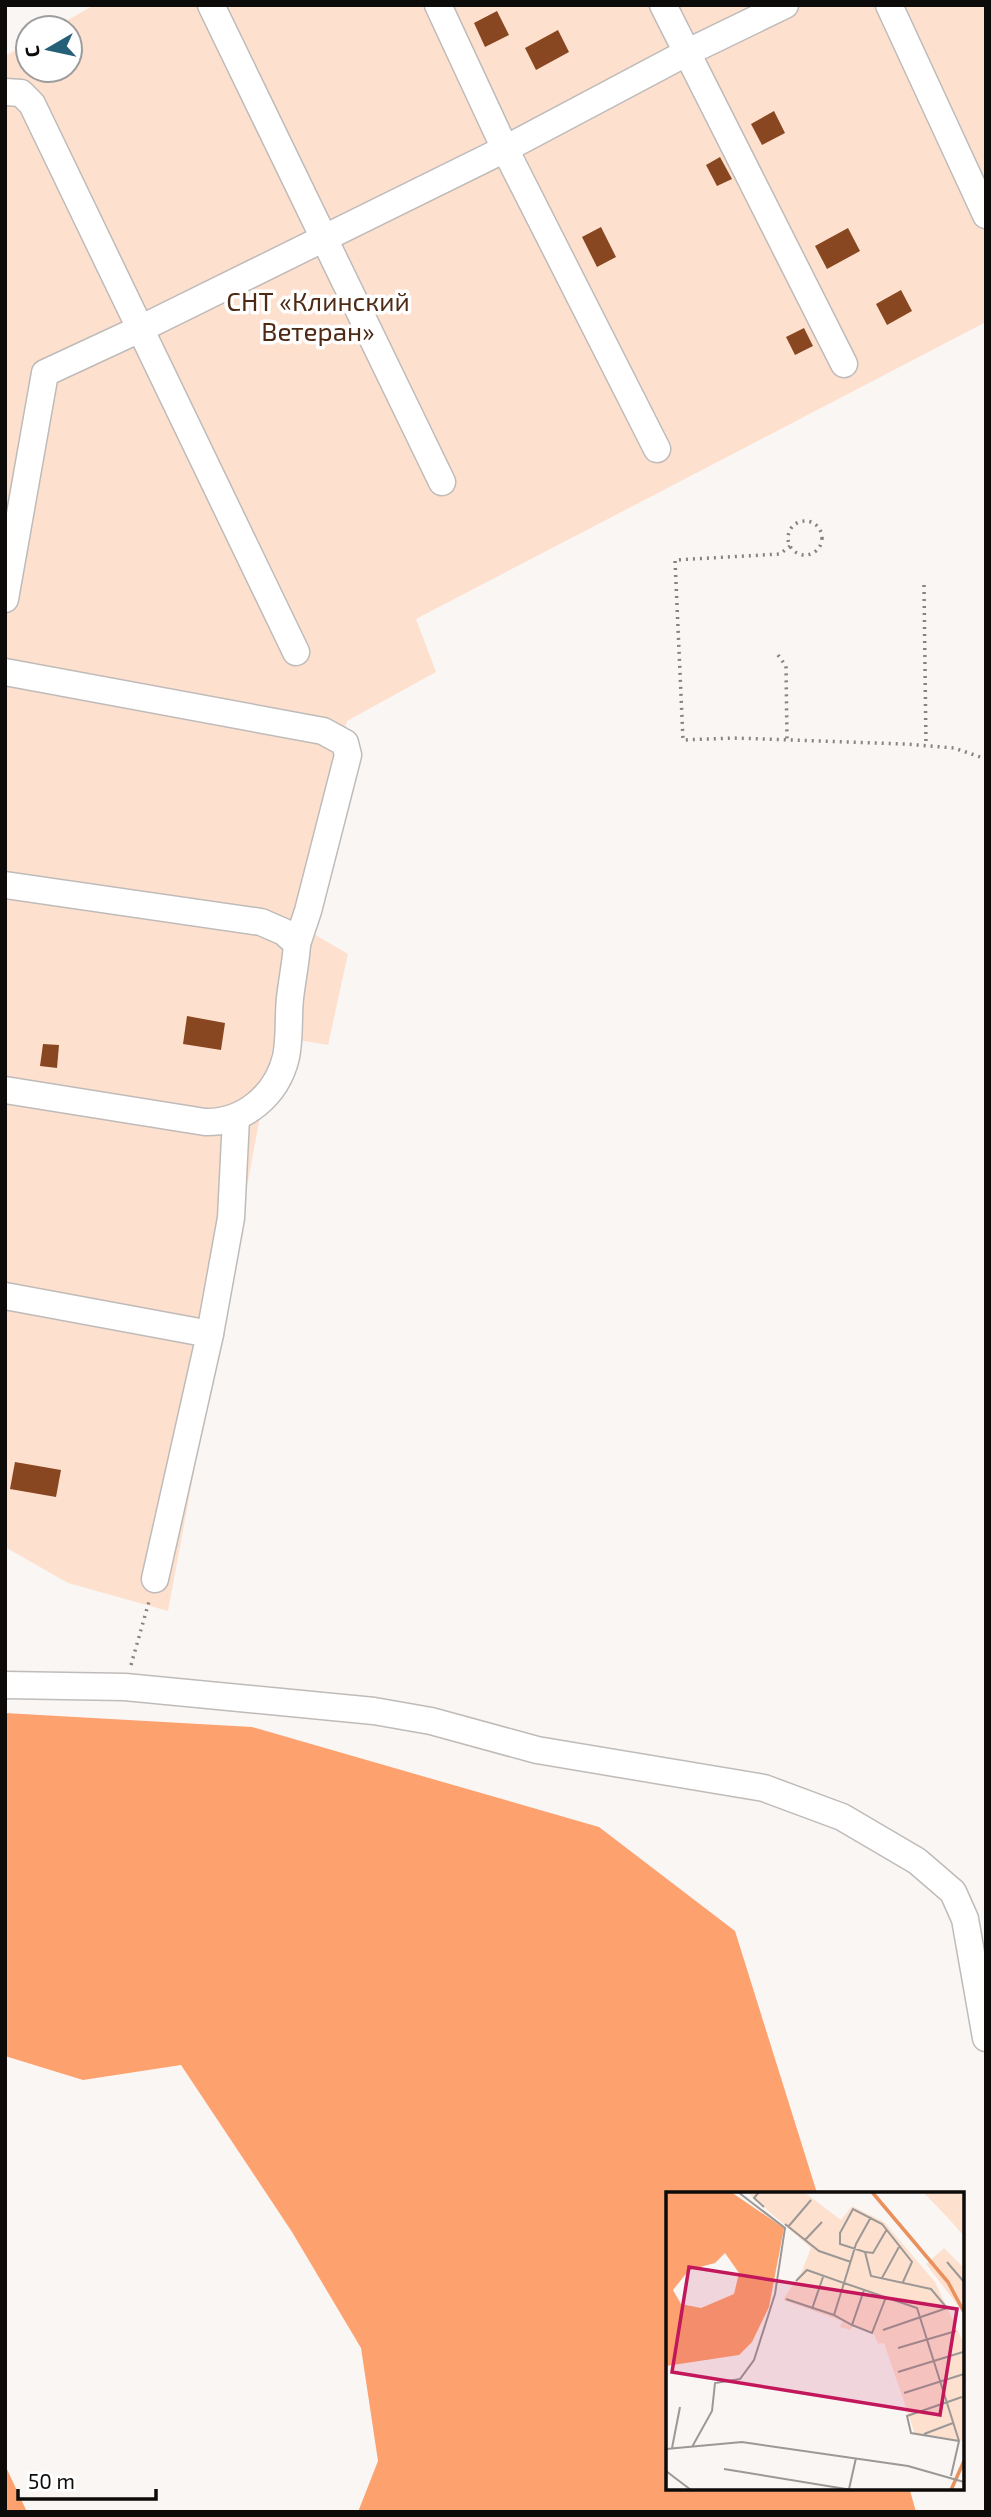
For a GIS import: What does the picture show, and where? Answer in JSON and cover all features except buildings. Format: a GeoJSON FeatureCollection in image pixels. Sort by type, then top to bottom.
{"type":"FeatureCollection","features":[{"type":"Feature","properties":{"kind":"street"},"geometry":{"type":"LineString","coordinates":[[211,5],[442,482]]}},
{"type":"Feature","properties":{"kind":"street"},"geometry":{"type":"LineString","coordinates":[[438,5],[505,149],[657,449]]}},
{"type":"Feature","properties":{"kind":"street"},"geometry":{"type":"LineString","coordinates":[[663,5],[844,364]]}},
{"type":"Feature","properties":{"kind":"street"},"geometry":{"type":"LineString","coordinates":[[5,599],[45,373],[505,149],[686,53],[785,5]]}},
{"type":"Feature","properties":{"kind":"street"},"geometry":{"type":"LineString","coordinates":[[889,5],[986,215]]}},
{"type":"Feature","properties":{"kind":"street"},"geometry":{"type":"LineString","coordinates":[[5,92],[21,93],[32,104],[296,652]]}},
{"type":"Feature","properties":{"kind":"street"},"geometry":{"type":"LineString","coordinates":[[5,672],[323,731],[345,743],[348,755],[298,944],[286,1056],[276,1082],[254,1106],[236,1118],[222,1122],[205,1122],[5,1090]]}},
{"type":"Feature","properties":{"kind":"street"},"geometry":{"type":"LineString","coordinates":[[5,885],[261,922],[284,932],[298,944]]}},
{"type":"Feature","properties":{"kind":"street"},"geometry":{"type":"LineString","coordinates":[[155,1579],[210,1334],[231,1218],[236,1118]]}},
{"type":"Feature","properties":{"kind":"street"},"geometry":{"type":"LineString","coordinates":[[5,1296],[210,1334]]}},
{"type":"Feature","properties":{"kind":"street"},"geometry":{"type":"LineString","coordinates":[[5,1685],[125,1687],[374,1711],[431,1721],[537,1750],[764,1788],[842,1817],[917,1861],[953,1892],[965,1919],[986,2038]]}},
{"type":"Feature","properties":{"kind":"path"},"geometry":{"type":"LineString","coordinates":[[798,523],[814,524],[821,532],[821,544],[809,555],[797,553],[790,546],[789,535],[798,523]]}},
{"type":"Feature","properties":{"kind":"path"},"geometry":{"type":"LineString","coordinates":[[790,546],[780,554],[675,560],[683,740],[787,740],[926,746],[954,748],[986,759]]}},
{"type":"Feature","properties":{"kind":"path"},"geometry":{"type":"LineString","coordinates":[[924,585],[926,746]]}},
{"type":"Feature","properties":{"kind":"path"},"geometry":{"type":"LineString","coordinates":[[778,655],[786,666],[787,740]]}},
{"type":"Feature","properties":{"kind":"path"},"geometry":{"type":"LineString","coordinates":[[125,1687],[155,1579]]}},
{"type":"Feature","properties":{"kind":"green space","name":"СНТ «Клинский Ветеран»"},"geometry":{"type":"Polygon","coordinates":[[[94,5],[986,5],[986,322],[416,619],[436,672],[347,721],[297,924],[348,954],[328,1045],[275,1036],[168,1611],[68,1583],[5,1547],[5,56],[14,51],[14,84],[84,84],[84,14],[78,14],[94,5]]]}},
{"type":"Feature","properties":{"kind":"shaded area"},"geometry":{"type":"Polygon","coordinates":[[[5,1713],[252,1727],[599,1827],[735,1931],[817,2192],[666,2192],[666,2489],[910,2489],[916,2512],[358,2512],[378,2461],[361,2348],[292,2232],[181,2065],[83,2080],[5,2056],[5,1713]]]}},
{"type":"Feature","properties":{"kind":"shaded area"},"geometry":{"type":"Polygon","coordinates":[[[5,2465],[27,2512],[5,2512],[5,2465]]]}}]}
